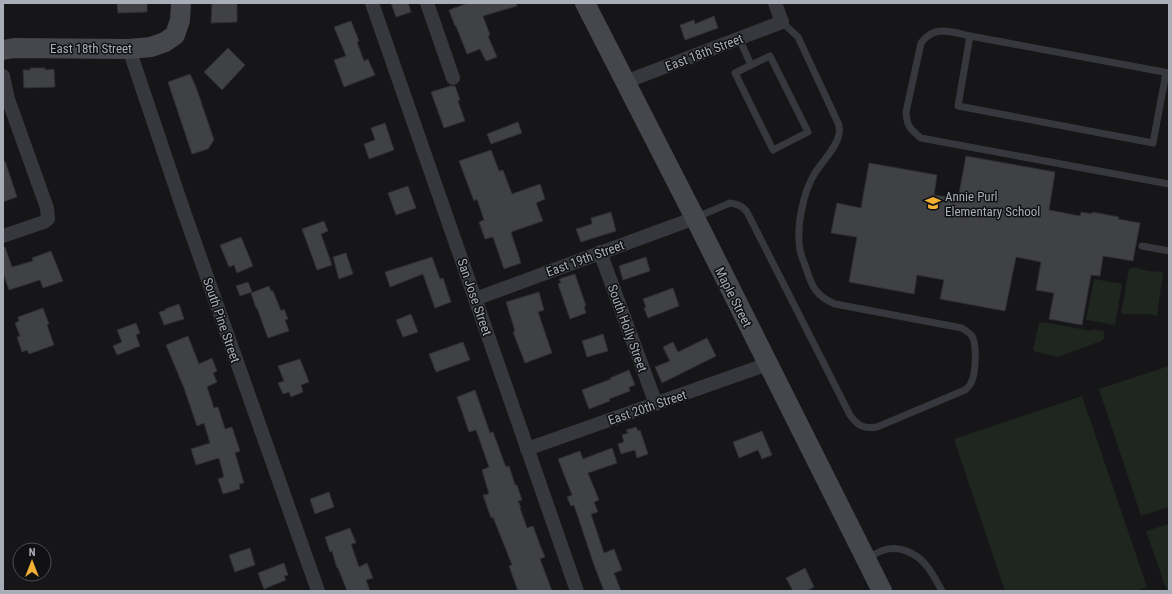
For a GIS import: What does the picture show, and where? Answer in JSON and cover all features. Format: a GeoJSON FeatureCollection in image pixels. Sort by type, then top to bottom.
{"type":"FeatureCollection","features":[{"type":"Feature","properties":{"kind":"street","name":"East 18th Street"},"geometry":{"type":"LineString","coordinates":[[3,50],[14,48],[151,48],[165,42],[175,35],[180,20],[181,3]]}},
{"type":"Feature","properties":{"kind":"street","name":"San Jose Street"},"geometry":{"type":"LineString","coordinates":[[372,3],[577,591]]}},
{"type":"Feature","properties":{"kind":"street"},"geometry":{"type":"LineString","coordinates":[[427,3],[452,78]]}},
{"type":"Feature","properties":{"kind":"street","name":"Maple Street"},"geometry":{"type":"LineString","coordinates":[[585,3],[695,218],[882,591]]}},
{"type":"Feature","properties":{"kind":"street"},"geometry":{"type":"LineString","coordinates":[[775,3],[782,22]]}},
{"type":"Feature","properties":{"kind":"street","name":"East 18th Street"},"geometry":{"type":"LineString","coordinates":[[625,82],[782,22]]}},
{"type":"Feature","properties":{"kind":"street","name":"South Pine Street"},"geometry":{"type":"LineString","coordinates":[[129,48],[184,212],[318,591]]}},
{"type":"Feature","properties":{"kind":"street"},"geometry":{"type":"LineString","coordinates":[[3,76],[8,99],[46,208],[48,219],[44,222],[3,236]]}},
{"type":"Feature","properties":{"kind":"street","name":"East 19th Street"},"geometry":{"type":"LineString","coordinates":[[475,299],[695,218]]}},
{"type":"Feature","properties":{"kind":"street","name":"South Holly Street"},"geometry":{"type":"LineString","coordinates":[[600,252],[656,404]]}},
{"type":"Feature","properties":{"kind":"street","name":"East 20th Street"},"geometry":{"type":"LineString","coordinates":[[527,449],[768,364]]}},
{"type":"Feature","properties":{"kind":"lane"},"geometry":{"type":"LineString","coordinates":[[695,218],[730,203],[736,204],[744,209],[751,219],[850,415],[862,427],[877,427],[964,390],[971,384],[976,352],[973,338],[969,332],[962,328],[835,304],[824,299],[816,292],[810,280],[800,250],[799,225],[806,195],[814,174],[835,145],[839,134],[839,125],[798,38],[782,22]]}},
{"type":"Feature","properties":{"kind":"lane"},"geometry":{"type":"LineString","coordinates":[[970,36],[958,106],[1153,143],[1168,73],[944,31],[934,32],[921,43],[906,112],[907,122],[912,131],[921,138],[1169,184]]}},
{"type":"Feature","properties":{"kind":"lane"},"geometry":{"type":"LineString","coordinates":[[738,38],[750,65]]}},
{"type":"Feature","properties":{"kind":"lane"},"geometry":{"type":"LineString","coordinates":[[770,56],[808,132],[773,150],[735,73],[750,65],[770,56]]}},
{"type":"Feature","properties":{"kind":"lane"},"geometry":{"type":"LineString","coordinates":[[1142,246],[1169,251]]}},
{"type":"Feature","properties":{"kind":"lane"},"geometry":{"type":"LineString","coordinates":[[866,560],[886,549],[901,548],[919,557],[926,565],[942,591]]}},
{"type":"Feature","properties":{"kind":"shaded area"},"geometry":{"type":"Polygon","coordinates":[[[1133,267],[1148,271],[1163,272],[1157,316],[1148,314],[1121,314],[1129,269],[1133,267]]]}},
{"type":"Feature","properties":{"kind":"shaded area"},"geometry":{"type":"Polygon","coordinates":[[[1094,279],[1122,284],[1115,325],[1086,320],[1094,279]]]}},
{"type":"Feature","properties":{"kind":"shaded area"},"geometry":{"type":"Polygon","coordinates":[[[1042,322],[1092,331],[1092,329],[1104,331],[1104,338],[1101,341],[1058,357],[1036,352],[1033,350],[1039,323],[1042,322]]]}},
{"type":"Feature","properties":{"kind":"shaded area"},"geometry":{"type":"Polygon","coordinates":[[[1169,366],[1169,507],[1141,516],[1099,389],[1169,366]]]}},
{"type":"Feature","properties":{"kind":"shaded area"},"geometry":{"type":"Polygon","coordinates":[[[1082,396],[1147,587],[1136,591],[1005,591],[954,439],[1082,396]]]}},
{"type":"Feature","properties":{"kind":"shaded area"},"geometry":{"type":"Polygon","coordinates":[[[1169,524],[1169,591],[1167,591],[1146,531],[1169,524]]]}},
{"type":"Feature","properties":{"kind":"building"},"geometry":{"type":"Polygon","coordinates":[[[117,3],[147,3],[147,12],[118,13],[117,3]]]}},
{"type":"Feature","properties":{"kind":"building"},"geometry":{"type":"Polygon","coordinates":[[[212,3],[237,3],[237,22],[211,23],[212,3]]]}},
{"type":"Feature","properties":{"kind":"building"},"geometry":{"type":"Polygon","coordinates":[[[391,3],[408,3],[411,12],[396,17],[391,3]]]}},
{"type":"Feature","properties":{"kind":"building"},"geometry":{"type":"Polygon","coordinates":[[[468,3],[516,3],[517,6],[483,16],[490,35],[488,36],[497,57],[486,61],[480,49],[467,54],[449,10],[468,3]]]}},
{"type":"Feature","properties":{"kind":"building"},"geometry":{"type":"Polygon","coordinates":[[[714,16],[718,28],[685,40],[680,25],[694,20],[695,24],[714,16]]]}},
{"type":"Feature","properties":{"kind":"building"},"geometry":{"type":"Polygon","coordinates":[[[351,21],[359,41],[357,42],[364,61],[368,59],[375,75],[344,87],[334,60],[346,56],[334,27],[351,21]]]}},
{"type":"Feature","properties":{"kind":"building"},"geometry":{"type":"Polygon","coordinates":[[[228,48],[245,65],[222,90],[204,72],[228,48]]]}},
{"type":"Feature","properties":{"kind":"building"},"geometry":{"type":"Polygon","coordinates":[[[30,68],[45,68],[45,70],[54,69],[55,87],[24,88],[23,70],[30,70],[30,68]]]}},
{"type":"Feature","properties":{"kind":"building"},"geometry":{"type":"Polygon","coordinates":[[[190,74],[214,140],[208,149],[192,154],[168,82],[190,74]]]}},
{"type":"Feature","properties":{"kind":"building"},"geometry":{"type":"Polygon","coordinates":[[[450,86],[455,86],[460,100],[458,101],[465,121],[444,128],[431,92],[450,86]]]}},
{"type":"Feature","properties":{"kind":"building"},"geometry":{"type":"Polygon","coordinates":[[[518,122],[522,133],[491,144],[487,134],[518,122]]]}},
{"type":"Feature","properties":{"kind":"building"},"geometry":{"type":"Polygon","coordinates":[[[385,123],[394,150],[369,159],[364,144],[375,140],[371,128],[385,123]]]}},
{"type":"Feature","properties":{"kind":"building"},"geometry":{"type":"Polygon","coordinates":[[[491,150],[499,171],[503,170],[512,194],[540,184],[545,199],[536,203],[543,221],[511,232],[521,263],[504,269],[493,237],[485,239],[479,222],[484,220],[477,199],[474,201],[459,161],[491,150]]]}},
{"type":"Feature","properties":{"kind":"building"},"geometry":{"type":"Polygon","coordinates":[[[966,156],[1055,172],[1049,210],[1080,216],[1081,212],[1092,214],[1092,212],[1140,223],[1133,261],[1103,256],[1100,276],[1091,275],[1082,325],[1049,319],[1054,293],[1036,290],[1041,262],[1016,257],[1005,311],[940,299],[944,280],[917,275],[914,294],[849,282],[857,237],[831,233],[837,203],[861,208],[869,163],[937,175],[934,195],[958,199],[966,156]]]}},
{"type":"Feature","properties":{"kind":"building"},"geometry":{"type":"Polygon","coordinates":[[[5,161],[17,197],[3,202],[3,162],[5,161]]]}},
{"type":"Feature","properties":{"kind":"building"},"geometry":{"type":"Polygon","coordinates":[[[408,186],[416,208],[396,215],[388,193],[408,186]]]}},
{"type":"Feature","properties":{"kind":"building"},"geometry":{"type":"Polygon","coordinates":[[[611,212],[616,231],[581,242],[576,229],[592,224],[591,218],[611,212]]]}},
{"type":"Feature","properties":{"kind":"building"},"geometry":{"type":"Polygon","coordinates":[[[324,221],[328,231],[321,234],[332,265],[317,270],[302,229],[324,221]]]}},
{"type":"Feature","properties":{"kind":"building"},"geometry":{"type":"Polygon","coordinates":[[[241,237],[253,266],[237,273],[234,265],[229,267],[220,245],[241,237]]]}},
{"type":"Feature","properties":{"kind":"building"},"geometry":{"type":"Polygon","coordinates":[[[5,247],[12,267],[33,261],[32,258],[51,251],[63,281],[43,288],[40,280],[9,290],[3,273],[3,248],[5,247]]]}},
{"type":"Feature","properties":{"kind":"building"},"geometry":{"type":"Polygon","coordinates":[[[346,253],[353,274],[339,279],[333,257],[346,253]]]}},
{"type":"Feature","properties":{"kind":"building"},"geometry":{"type":"Polygon","coordinates":[[[432,257],[440,279],[443,278],[451,302],[435,308],[423,274],[390,287],[385,272],[432,257]]]}},
{"type":"Feature","properties":{"kind":"building"},"geometry":{"type":"Polygon","coordinates":[[[646,257],[650,271],[623,280],[619,266],[646,257]]]}},
{"type":"Feature","properties":{"kind":"building"},"geometry":{"type":"Polygon","coordinates":[[[575,274],[586,306],[584,307],[586,313],[570,319],[558,284],[561,283],[559,279],[575,274]]]}},
{"type":"Feature","properties":{"kind":"building"},"geometry":{"type":"Polygon","coordinates":[[[248,282],[252,292],[240,296],[236,286],[248,282]]]}},
{"type":"Feature","properties":{"kind":"building"},"geometry":{"type":"Polygon","coordinates":[[[269,286],[271,291],[273,291],[281,311],[284,309],[288,319],[285,320],[289,331],[268,338],[251,293],[269,286]]]}},
{"type":"Feature","properties":{"kind":"building"},"geometry":{"type":"Polygon","coordinates":[[[673,288],[679,306],[648,318],[644,308],[646,307],[643,299],[673,288]]]}},
{"type":"Feature","properties":{"kind":"building"},"geometry":{"type":"Polygon","coordinates":[[[539,292],[544,310],[538,312],[552,353],[525,363],[513,332],[515,331],[506,302],[539,292]]]}},
{"type":"Feature","properties":{"kind":"building"},"geometry":{"type":"Polygon","coordinates":[[[179,304],[184,319],[164,325],[159,312],[179,304]]]}},
{"type":"Feature","properties":{"kind":"building"},"geometry":{"type":"Polygon","coordinates":[[[43,308],[54,345],[29,354],[27,350],[22,352],[17,337],[20,336],[15,323],[19,321],[18,317],[43,308]]]}},
{"type":"Feature","properties":{"kind":"building"},"geometry":{"type":"Polygon","coordinates":[[[411,314],[418,332],[403,337],[396,320],[411,314]]]}},
{"type":"Feature","properties":{"kind":"building"},"geometry":{"type":"Polygon","coordinates":[[[136,323],[140,333],[136,335],[140,346],[117,355],[113,346],[122,342],[117,330],[136,323]]]}},
{"type":"Feature","properties":{"kind":"building"},"geometry":{"type":"Polygon","coordinates":[[[603,334],[608,351],[587,357],[582,341],[603,334]]]}},
{"type":"Feature","properties":{"kind":"building"},"geometry":{"type":"Polygon","coordinates":[[[188,336],[199,364],[212,358],[217,371],[213,373],[217,382],[207,387],[214,408],[218,407],[225,429],[232,427],[240,451],[235,453],[244,483],[239,484],[240,489],[223,494],[218,479],[224,477],[219,458],[196,465],[191,449],[210,443],[204,423],[197,426],[184,388],[166,345],[188,336]]]}},
{"type":"Feature","properties":{"kind":"building"},"geometry":{"type":"Polygon","coordinates":[[[707,338],[716,356],[662,383],[655,367],[670,361],[663,347],[673,342],[678,352],[707,338]]]}},
{"type":"Feature","properties":{"kind":"building"},"geometry":{"type":"Polygon","coordinates":[[[463,342],[470,360],[436,372],[429,354],[463,342]]]}},
{"type":"Feature","properties":{"kind":"building"},"geometry":{"type":"Polygon","coordinates":[[[300,359],[309,382],[301,385],[303,392],[291,397],[289,392],[283,394],[278,383],[284,381],[278,366],[300,359]]]}},
{"type":"Feature","properties":{"kind":"building"},"geometry":{"type":"Polygon","coordinates":[[[629,370],[635,385],[629,387],[630,391],[589,409],[582,390],[611,379],[610,378],[629,370]]]}},
{"type":"Feature","properties":{"kind":"building"},"geometry":{"type":"Polygon","coordinates":[[[475,390],[490,433],[493,432],[506,467],[509,466],[515,485],[517,485],[522,500],[518,501],[527,528],[533,526],[545,557],[540,559],[552,591],[518,591],[509,566],[512,565],[493,517],[491,518],[483,495],[489,494],[482,470],[489,467],[476,430],[469,432],[457,397],[475,390]]]}},
{"type":"Feature","properties":{"kind":"building"},"geometry":{"type":"Polygon","coordinates":[[[636,427],[638,431],[640,430],[648,454],[637,458],[635,450],[621,454],[618,444],[624,442],[622,435],[628,433],[626,430],[636,427]]]}},
{"type":"Feature","properties":{"kind":"building"},"geometry":{"type":"Polygon","coordinates":[[[762,431],[772,455],[762,459],[758,450],[739,458],[733,442],[762,431]]]}},
{"type":"Feature","properties":{"kind":"building"},"geometry":{"type":"Polygon","coordinates":[[[612,448],[617,463],[588,473],[599,500],[594,502],[598,512],[591,514],[604,553],[614,549],[622,570],[614,573],[621,591],[604,591],[574,505],[571,506],[567,497],[572,495],[558,459],[580,451],[583,459],[612,448]]]}},
{"type":"Feature","properties":{"kind":"building"},"geometry":{"type":"Polygon","coordinates":[[[329,492],[334,507],[315,514],[310,499],[329,492]]]}},
{"type":"Feature","properties":{"kind":"building"},"geometry":{"type":"Polygon","coordinates":[[[350,528],[356,543],[351,544],[359,567],[367,563],[373,578],[366,580],[370,591],[347,591],[337,568],[332,551],[330,552],[325,537],[350,528]]]}},
{"type":"Feature","properties":{"kind":"building"},"geometry":{"type":"Polygon","coordinates":[[[250,548],[255,565],[235,572],[229,555],[250,548]]]}},
{"type":"Feature","properties":{"kind":"building"},"geometry":{"type":"Polygon","coordinates":[[[284,563],[288,575],[284,576],[286,580],[264,589],[258,573],[284,563]]]}},
{"type":"Feature","properties":{"kind":"building"},"geometry":{"type":"Polygon","coordinates":[[[805,568],[814,587],[806,591],[793,591],[786,578],[805,568]]]}},
{"type":"Feature","properties":{"kind":"place","name":"Annie Purl Elementary School"},"geometry":{"type":"Point","coordinates":[933,203]}}]}
